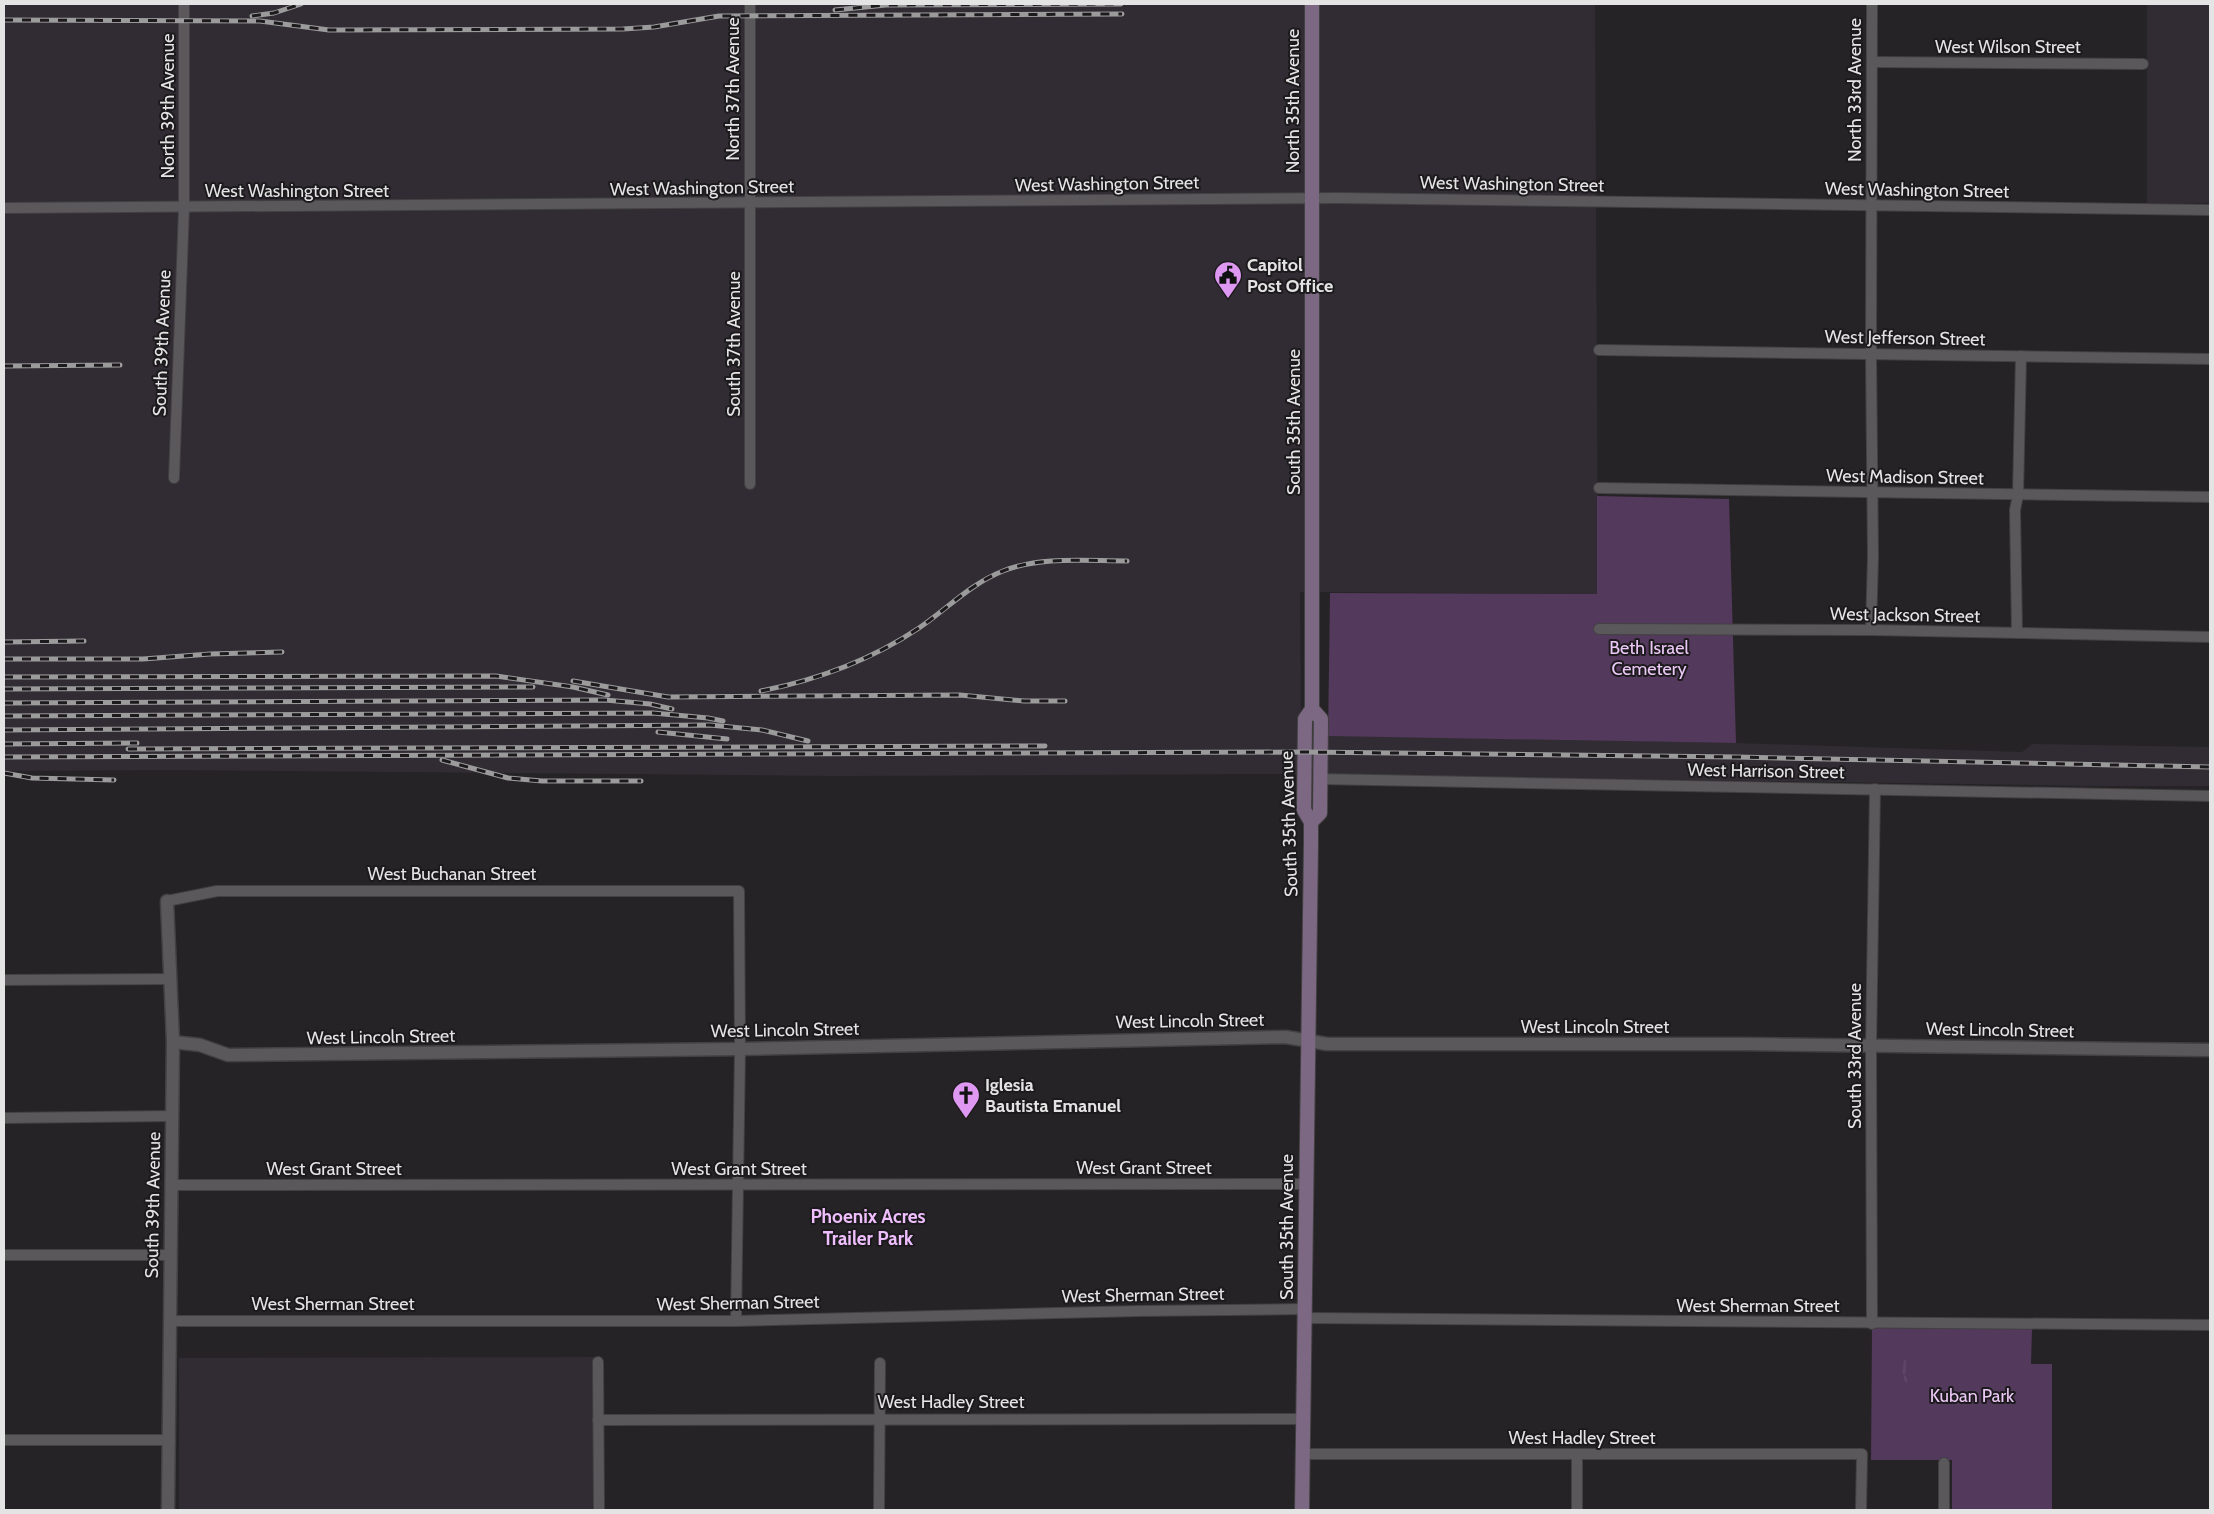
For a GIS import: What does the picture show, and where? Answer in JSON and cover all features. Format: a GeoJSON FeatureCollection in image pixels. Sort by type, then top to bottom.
{"type":"FeatureCollection","features":[{"type":"Feature","properties":{"kind":"main road","name":"North 35th Avenue"},"geometry":{"type":"LineString","coordinates":[[1312,4],[1312,198]]}},
{"type":"Feature","properties":{"kind":"main road","name":"South 35th Avenue"},"geometry":{"type":"LineString","coordinates":[[1302,1510],[1311,822],[1304,810],[1305,719],[1312,709],[1312,198]]}},
{"type":"Feature","properties":{"kind":"main road"},"geometry":{"type":"LineString","coordinates":[[1311,822],[1320,813],[1321,719],[1312,709]]}},
{"type":"Feature","properties":{"kind":"street","name":"North 39th Avenue"},"geometry":{"type":"LineString","coordinates":[[184,4],[184,208]]}},
{"type":"Feature","properties":{"kind":"street","name":"North 37th Avenue"},"geometry":{"type":"LineString","coordinates":[[749,204],[750,4]]}},
{"type":"Feature","properties":{"kind":"street","name":"North 33rd Avenue"},"geometry":{"type":"LineString","coordinates":[[1871,206],[1872,4]]}},
{"type":"Feature","properties":{"kind":"street","name":"West Wilson Street"},"geometry":{"type":"LineString","coordinates":[[1872,62],[2143,64]]}},
{"type":"Feature","properties":{"kind":"street","name":"West Washington Street"},"geometry":{"type":"LineString","coordinates":[[4,208],[749,204],[1312,198],[2210,210]]}},
{"type":"Feature","properties":{"kind":"street","name":"South 37th Avenue"},"geometry":{"type":"LineString","coordinates":[[749,204],[750,484]]}},
{"type":"Feature","properties":{"kind":"street"},"geometry":{"type":"LineString","coordinates":[[1871,206],[1873,492],[1871,630]]}},
{"type":"Feature","properties":{"kind":"street","name":"South 39th Avenue"},"geometry":{"type":"LineString","coordinates":[[174,478],[184,208]]}},
{"type":"Feature","properties":{"kind":"street","name":"West Jefferson Street"},"geometry":{"type":"LineString","coordinates":[[1599,350],[2210,359]]}},
{"type":"Feature","properties":{"kind":"street"},"geometry":{"type":"LineString","coordinates":[[2017,633],[2015,510],[2018,495],[2021,356]]}},
{"type":"Feature","properties":{"kind":"street","name":"West Madison Street"},"geometry":{"type":"LineString","coordinates":[[1599,488],[2210,498]]}},
{"type":"Feature","properties":{"kind":"street","name":"West Jackson Street"},"geometry":{"type":"LineString","coordinates":[[1599,629],[1871,630],[2210,637]]}},
{"type":"Feature","properties":{"kind":"street","name":"West Harrison Street"},"geometry":{"type":"LineString","coordinates":[[1320,779],[2210,796]]}},
{"type":"Feature","properties":{"kind":"street","name":"South 33rd Avenue"},"geometry":{"type":"LineString","coordinates":[[1872,1324],[1871,1047],[1875,789]]}},
{"type":"Feature","properties":{"kind":"street","name":"West Buchanan Street"},"geometry":{"type":"LineString","coordinates":[[167,901],[217,891],[739,891],[740,1049]]}},
{"type":"Feature","properties":{"kind":"street","name":"South 39th Avenue"},"geometry":{"type":"LineString","coordinates":[[167,901],[173,1042],[168,1510]]}},
{"type":"Feature","properties":{"kind":"street"},"geometry":{"type":"LineString","coordinates":[[4,980],[171,979]]}},
{"type":"Feature","properties":{"kind":"street","name":"West Lincoln Street"},"geometry":{"type":"LineString","coordinates":[[173,1042],[200,1045],[228,1055],[740,1049],[1286,1037],[1327,1044],[1745,1044],[2210,1050]]}},
{"type":"Feature","properties":{"kind":"street"},"geometry":{"type":"LineString","coordinates":[[736,1321],[740,1049]]}},
{"type":"Feature","properties":{"kind":"street"},"geometry":{"type":"LineString","coordinates":[[4,1118],[172,1116]]}},
{"type":"Feature","properties":{"kind":"street","name":"West Grant Street"},"geometry":{"type":"LineString","coordinates":[[171,1186],[1307,1184]]}},
{"type":"Feature","properties":{"kind":"street"},"geometry":{"type":"LineString","coordinates":[[4,1255],[170,1255]]}},
{"type":"Feature","properties":{"kind":"street","name":"West Sherman Street"},"geometry":{"type":"LineString","coordinates":[[170,1321],[736,1321],[1119,1311],[1872,1324],[2210,1326]]}},
{"type":"Feature","properties":{"kind":"street"},"geometry":{"type":"LineString","coordinates":[[598,1362],[599,1510]]}},
{"type":"Feature","properties":{"kind":"street"},"geometry":{"type":"LineString","coordinates":[[879,1510],[880,1363]]}},
{"type":"Feature","properties":{"kind":"street","name":"West Hadley Street"},"geometry":{"type":"LineString","coordinates":[[598,1420],[880,1418],[1304,1419]]}},
{"type":"Feature","properties":{"kind":"street"},"geometry":{"type":"LineString","coordinates":[[4,1440],[170,1440]]}},
{"type":"Feature","properties":{"kind":"street","name":"West Hadley Street"},"geometry":{"type":"LineString","coordinates":[[1302,1454],[1862,1454],[1862,1510]]}},
{"type":"Feature","properties":{"kind":"street"},"geometry":{"type":"LineString","coordinates":[[1577,1455],[1577,1510]]}},
{"type":"Feature","properties":{"kind":"street"},"geometry":{"type":"LineString","coordinates":[[1944,1463],[1944,1510]]}},
{"type":"Feature","properties":{"kind":"shaded area"},"geometry":{"type":"Polygon","coordinates":[[[4,4],[1595,4],[1598,594],[1300,592],[1301,734],[1736,743],[2022,752],[2032,744],[2210,747],[2210,786],[2092,786],[1300,774],[836,776],[171,770],[4,771],[4,4]]]}},
{"type":"Feature","properties":{"kind":"shaded area"},"geometry":{"type":"Polygon","coordinates":[[[2147,4],[2210,4],[2210,203],[2147,203],[2147,4]]]}},
{"type":"Feature","properties":{"kind":"shaded area"},"geometry":{"type":"Polygon","coordinates":[[[596,1357],[595,1510],[179,1510],[179,1358],[596,1357]]]}},
{"type":"Feature","properties":{"kind":"green space","name":"Beth Israel Cemetery"},"geometry":{"type":"Polygon","coordinates":[[[1597,496],[1729,499],[1736,743],[1328,736],[1330,593],[1597,594],[1597,496]]]}},
{"type":"Feature","properties":{"kind":"green space","name":"Kuban Park"},"geometry":{"type":"Polygon","coordinates":[[[1872,1328],[2032,1329],[2031,1364],[2052,1364],[2052,1510],[1952,1510],[1952,1460],[1871,1460],[1872,1328]]]}},
{"type":"Feature","properties":{"kind":"waterway"},"geometry":{"type":"LineString","coordinates":[[1904,1373],[1905,1361]]}},
{"type":"Feature","properties":{"kind":"waterway"},"geometry":{"type":"LineString","coordinates":[[1905,1377],[1906,1381]]}},
{"type":"Feature","properties":{"kind":"railway"},"geometry":{"type":"LineString","coordinates":[[252,16],[274,13],[301,4]]}},
{"type":"Feature","properties":{"kind":"railway"},"geometry":{"type":"LineString","coordinates":[[835,10],[886,5],[1121,4]]}},
{"type":"Feature","properties":{"kind":"railway"},"geometry":{"type":"LineString","coordinates":[[4,20],[260,21],[329,30],[623,29],[654,27],[719,16],[1122,14]]}},
{"type":"Feature","properties":{"kind":"railway"},"geometry":{"type":"LineString","coordinates":[[4,366],[120,365]]}},
{"type":"Feature","properties":{"kind":"railway"},"geometry":{"type":"LineString","coordinates":[[761,691],[823,675],[882,650],[919,628],[980,583],[1003,571],[1018,566],[1048,561],[1127,561]]}},
{"type":"Feature","properties":{"kind":"railway"},"geometry":{"type":"LineString","coordinates":[[4,642],[84,641]]}},
{"type":"Feature","properties":{"kind":"railway"},"geometry":{"type":"LineString","coordinates":[[4,659],[143,659],[210,654],[282,652]]}},
{"type":"Feature","properties":{"kind":"railway"},"geometry":{"type":"LineString","coordinates":[[4,677],[496,676],[573,687],[608,695]]}},
{"type":"Feature","properties":{"kind":"railway"},"geometry":{"type":"LineString","coordinates":[[573,681],[668,697],[960,695],[1024,701],[1065,701]]}},
{"type":"Feature","properties":{"kind":"railway"},"geometry":{"type":"LineString","coordinates":[[4,689],[533,687]]}},
{"type":"Feature","properties":{"kind":"railway"},"geometry":{"type":"LineString","coordinates":[[4,703],[605,700],[650,704],[672,709]]}},
{"type":"Feature","properties":{"kind":"railway"},"geometry":{"type":"LineString","coordinates":[[4,716],[653,713],[723,721]]}},
{"type":"Feature","properties":{"kind":"railway"},"geometry":{"type":"LineString","coordinates":[[4,730],[710,725],[762,730],[808,741]]}},
{"type":"Feature","properties":{"kind":"railway"},"geometry":{"type":"LineString","coordinates":[[658,732],[727,739]]}},
{"type":"Feature","properties":{"kind":"railway"},"geometry":{"type":"LineString","coordinates":[[4,744],[137,743]]}},
{"type":"Feature","properties":{"kind":"railway"},"geometry":{"type":"LineString","coordinates":[[128,749],[1045,746]]}},
{"type":"Feature","properties":{"kind":"railway"},"geometry":{"type":"LineString","coordinates":[[4,757],[1304,752],[1736,757],[2210,767]]}},
{"type":"Feature","properties":{"kind":"railway"},"geometry":{"type":"LineString","coordinates":[[442,760],[508,778],[542,781],[641,781]]}},
{"type":"Feature","properties":{"kind":"railway"},"geometry":{"type":"LineString","coordinates":[[4,773],[32,778],[114,780]]}},
{"type":"Feature","properties":{"kind":"place","name":"Capitol Post Office"},"geometry":{"type":"Point","coordinates":[1228,299]}},
{"type":"Feature","properties":{"kind":"place","name":"Iglesia Bautista Emanuel"},"geometry":{"type":"Point","coordinates":[966,1119]}},
{"type":"Feature","properties":{"kind":"district","name":"Phoenix Acres Trailer Park"},"geometry":{"type":"Point","coordinates":[868,1227]}}]}
